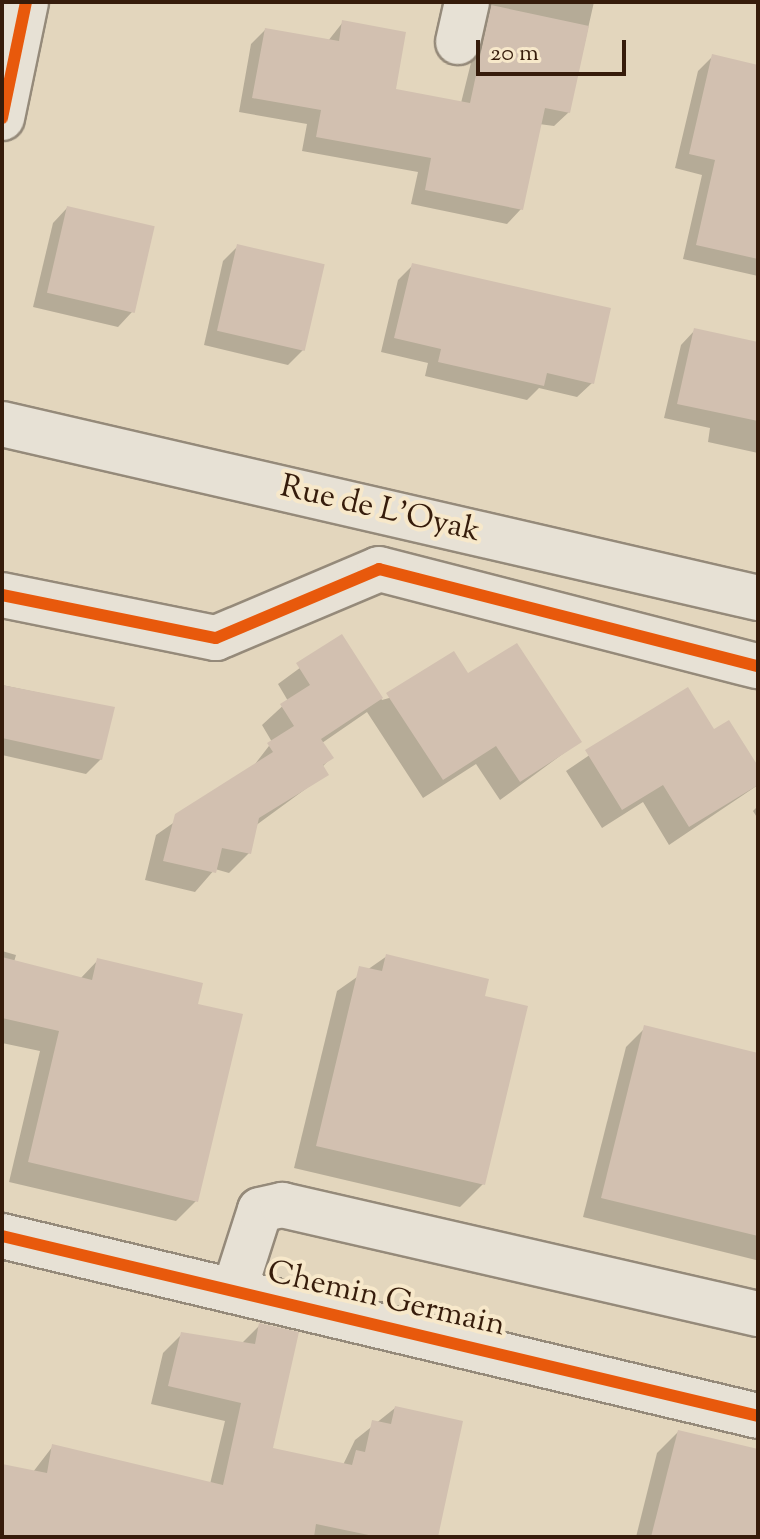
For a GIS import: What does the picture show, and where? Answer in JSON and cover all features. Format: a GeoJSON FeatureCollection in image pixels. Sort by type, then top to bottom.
{"type":"FeatureCollection","features":[{"type":"Feature","properties":{"kind":"street"},"geometry":{"type":"LineString","coordinates":[[2,118],[26,2]]}},
{"type":"Feature","properties":{"kind":"street","name":"Rue de L'Oyak"},"geometry":{"type":"LineString","coordinates":[[2,424],[758,598]]}},
{"type":"Feature","properties":{"kind":"street"},"geometry":{"type":"LineString","coordinates":[[2,595],[216,638],[379,569],[758,666]]}},
{"type":"Feature","properties":{"kind":"street"},"geometry":{"type":"LineString","coordinates":[[234,1291],[260,1210],[282,1205],[758,1314]]}},
{"type":"Feature","properties":{"kind":"street","name":"Chemin Germain"},"geometry":{"type":"LineString","coordinates":[[2,1236],[758,1416]]}},
{"type":"Feature","properties":{"kind":"building"},"geometry":{"type":"Polygon","coordinates":[[[491,5],[589,26],[570,113],[545,108],[523,210],[425,190],[431,158],[316,137],[321,110],[252,98],[265,28],[339,41],[342,20],[406,32],[396,89],[470,103],[491,5]]]}},
{"type":"Feature","properties":{"kind":"building"},"geometry":{"type":"Polygon","coordinates":[[[712,54],[758,65],[758,259],[696,245],[715,160],[689,154],[712,54]]]}},
{"type":"Feature","properties":{"kind":"building"},"geometry":{"type":"Polygon","coordinates":[[[67,206],[155,226],[135,313],[47,293],[67,206]]]}},
{"type":"Feature","properties":{"kind":"building"},"geometry":{"type":"Polygon","coordinates":[[[237,244],[325,264],[305,351],[217,331],[237,244]]]}},
{"type":"Feature","properties":{"kind":"building"},"geometry":{"type":"Polygon","coordinates":[[[412,263],[611,308],[594,384],[547,373],[544,386],[438,362],[441,349],[394,338],[412,263]]]}},
{"type":"Feature","properties":{"kind":"building"},"geometry":{"type":"Polygon","coordinates":[[[694,328],[758,342],[758,421],[677,404],[694,328]]]}},
{"type":"Feature","properties":{"kind":"building"},"geometry":{"type":"Polygon","coordinates":[[[342,634],[383,698],[321,739],[334,758],[323,765],[329,775],[259,818],[251,854],[222,848],[216,873],[163,861],[175,814],[273,752],[267,743],[294,726],[280,704],[310,685],[296,663],[342,634]]]}},
{"type":"Feature","properties":{"kind":"building"},"geometry":{"type":"Polygon","coordinates":[[[517,643],[582,742],[520,782],[496,746],[443,780],[386,693],[454,651],[468,673],[517,643]]]}},
{"type":"Feature","properties":{"kind":"building"},"geometry":{"type":"Polygon","coordinates":[[[2,685],[115,707],[102,760],[2,738],[2,685]]]}},
{"type":"Feature","properties":{"kind":"building"},"geometry":{"type":"Polygon","coordinates":[[[688,687],[714,729],[729,720],[758,766],[758,785],[689,827],[663,785],[622,810],[585,750],[688,687]]]}},
{"type":"Feature","properties":{"kind":"building"},"geometry":{"type":"Polygon","coordinates":[[[386,954],[489,979],[485,996],[528,1006],[485,1185],[316,1146],[359,966],[382,971],[386,954]]]}},
{"type":"Feature","properties":{"kind":"building"},"geometry":{"type":"Polygon","coordinates":[[[2,957],[92,980],[97,958],[203,983],[198,1004],[243,1014],[198,1202],[28,1162],[59,1031],[2,1018],[2,957]]]}},
{"type":"Feature","properties":{"kind":"building"},"geometry":{"type":"Polygon","coordinates":[[[644,1025],[758,1053],[758,1236],[601,1198],[644,1025]]]}},
{"type":"Feature","properties":{"kind":"building"},"geometry":{"type":"Polygon","coordinates":[[[259,1323],[299,1332],[273,1448],[352,1465],[356,1450],[365,1452],[372,1420],[391,1424],[395,1406],[463,1421],[438,1537],[378,1537],[316,1524],[314,1537],[2,1537],[2,1464],[47,1473],[52,1444],[223,1485],[241,1403],[168,1386],[181,1332],[255,1344],[259,1323]]]}},
{"type":"Feature","properties":{"kind":"building"},"geometry":{"type":"Polygon","coordinates":[[[678,1430],[758,1449],[758,1537],[651,1537],[678,1430]]]}},
{"type":"Feature","properties":{"kind":"cycle path"},"geometry":{"type":"LineString","coordinates":[[2,118],[26,2]]}},
{"type":"Feature","properties":{"kind":"cycle path"},"geometry":{"type":"LineString","coordinates":[[2,595],[216,638],[379,569],[758,666]]}},
{"type":"Feature","properties":{"kind":"cycle path"},"geometry":{"type":"LineString","coordinates":[[2,1236],[758,1416]]}}]}
